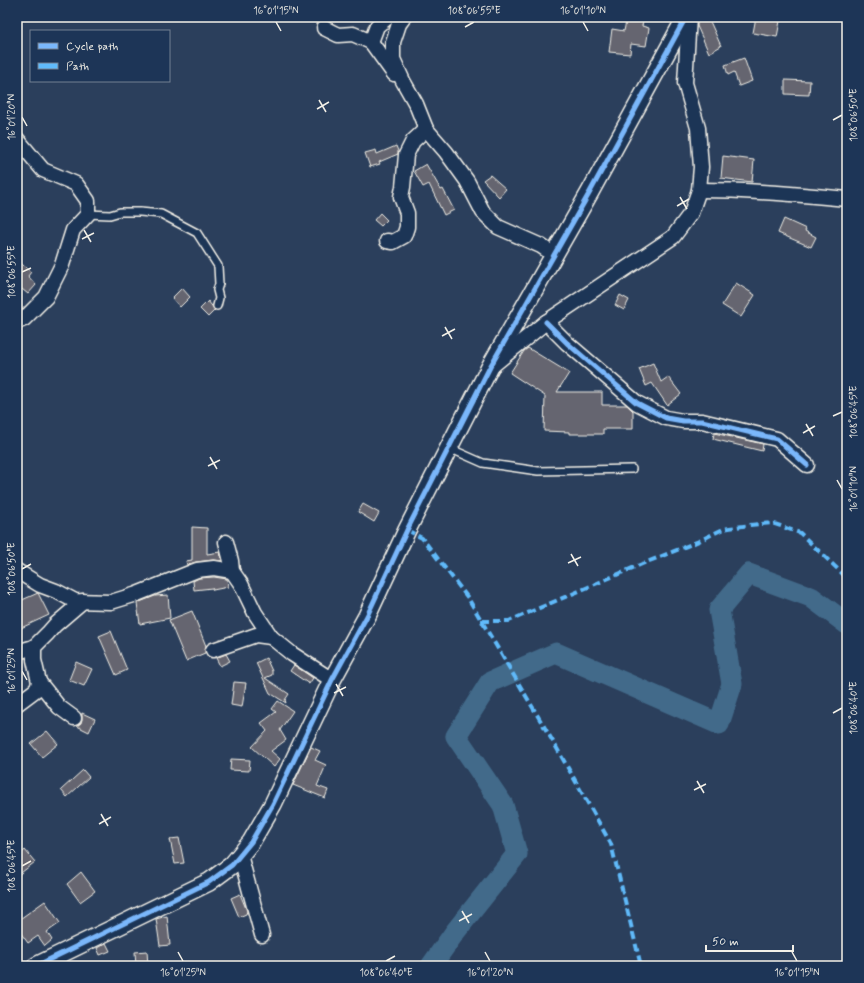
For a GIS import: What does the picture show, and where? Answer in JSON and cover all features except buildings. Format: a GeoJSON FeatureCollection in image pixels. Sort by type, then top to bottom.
{"type":"FeatureCollection","features":[{"type":"Feature","properties":{"kind":"street"},"geometry":{"type":"LineString","coordinates":[[371,42],[377,26],[388,17]]}},
{"type":"Feature","properties":{"kind":"street"},"geometry":{"type":"LineString","coordinates":[[404,17],[399,24],[393,42],[393,58],[403,81],[416,104],[426,129],[446,152],[467,181],[483,212],[498,227],[541,246],[554,255]]}},
{"type":"Feature","properties":{"kind":"street"},"geometry":{"type":"LineString","coordinates":[[490,367],[546,322],[673,237],[691,213],[699,190],[701,168],[698,128],[685,83],[687,17]]}},
{"type":"Feature","properties":{"kind":"street"},"geometry":{"type":"LineString","coordinates":[[36,966],[209,882],[232,865],[251,842],[273,804],[332,680],[367,616],[407,530],[490,367],[687,17]]}},
{"type":"Feature","properties":{"kind":"street"},"geometry":{"type":"LineString","coordinates":[[324,28],[338,35],[353,34],[371,42],[405,91],[416,104]]}},
{"type":"Feature","properties":{"kind":"street"},"geometry":{"type":"LineString","coordinates":[[387,241],[393,242],[404,236],[408,227],[407,213],[401,197],[406,155],[413,141],[426,129]]}},
{"type":"Feature","properties":{"kind":"street"},"geometry":{"type":"LineString","coordinates":[[17,139],[43,170],[76,184],[88,201],[88,214],[72,230],[62,265],[46,297],[24,318],[17,322]]}},
{"type":"Feature","properties":{"kind":"street"},"geometry":{"type":"LineString","coordinates":[[699,190],[776,192],[847,199]]}},
{"type":"Feature","properties":{"kind":"street"},"geometry":{"type":"LineString","coordinates":[[546,322],[567,343],[637,403],[666,418],[682,421],[702,421],[777,439],[807,465]]}},
{"type":"Feature","properties":{"kind":"street"},"geometry":{"type":"LineString","coordinates":[[226,542],[232,571],[241,584],[255,613],[271,637],[292,654],[332,680]]}},
{"type":"Feature","properties":{"kind":"street"},"geometry":{"type":"LineString","coordinates":[[17,571],[40,585],[75,601],[111,602],[137,594],[197,570],[214,568],[232,571]]}},
{"type":"Feature","properties":{"kind":"street"},"geometry":{"type":"LineString","coordinates":[[17,652],[34,647],[55,625],[84,602]]}},
{"type":"Feature","properties":{"kind":"street"},"geometry":{"type":"LineString","coordinates":[[213,650],[256,635],[271,637]]}},
{"type":"Feature","properties":{"kind":"street"},"geometry":{"type":"LineString","coordinates":[[34,647],[34,660],[39,682],[59,707],[74,718]]}},
{"type":"Feature","properties":{"kind":"street"},"geometry":{"type":"LineString","coordinates":[[17,704],[37,689],[39,682]]}},
{"type":"Feature","properties":{"kind":"street"},"geometry":{"type":"LineString","coordinates":[[240,855],[262,935]]}},
{"type":"Feature","properties":{"kind":"lane"},"geometry":{"type":"LineString","coordinates":[[88,214],[110,215],[120,212],[161,214],[197,233],[218,266],[220,284],[217,290],[219,298],[217,306]]}},
{"type":"Feature","properties":{"kind":"lane"},"geometry":{"type":"LineString","coordinates":[[449,448],[483,463],[538,471],[632,469]]}},
{"type":"Feature","properties":{"kind":"waterway"},"geometry":{"type":"LineString","coordinates":[[431,966],[455,932],[517,854],[503,805],[456,736],[490,682],[556,653],[719,724],[732,684],[719,610],[749,574],[811,597],[847,624]]}},
{"type":"Feature","properties":{"kind":"marked path"},"geometry":{"type":"LineString","coordinates":[[481,621],[509,621],[699,541],[723,529],[750,525],[772,523],[800,533],[847,578]]}},
{"type":"Feature","properties":{"kind":"marked path"},"geometry":{"type":"LineString","coordinates":[[407,530],[422,538],[468,598],[555,745],[611,844],[641,966]]}},
{"type":"Feature","properties":{"kind":"cycle path"},"geometry":{"type":"LineString","coordinates":[[36,966],[209,882],[232,865],[251,842],[273,804],[332,680],[367,616],[407,530],[490,367],[590,192],[686,17]]}},
{"type":"Feature","properties":{"kind":"cycle path"},"geometry":{"type":"LineString","coordinates":[[546,322],[567,343],[637,403],[666,418],[683,421],[702,421],[777,439],[807,465]]}}]}
